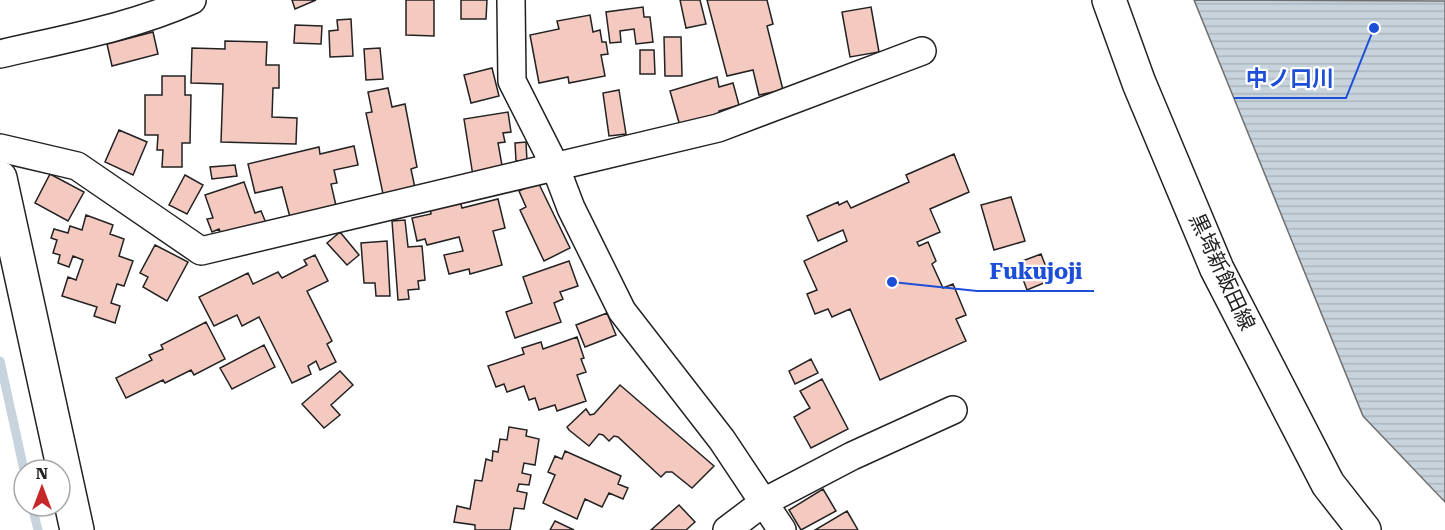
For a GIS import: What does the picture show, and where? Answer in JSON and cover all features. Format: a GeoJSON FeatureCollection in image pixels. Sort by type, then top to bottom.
{"type":"FeatureCollection","features":[{"type":"Feature","properties":{"kind":"main road","name":"黒埼新飯田線"},"geometry":{"type":"LineString","coordinates":[[1109,0],[1139,82],[1217,269],[1328,483],[1364,530]]}},
{"type":"Feature","properties":{"kind":"main road"},"geometry":{"type":"LineString","coordinates":[[0,178],[77,530]]}},
{"type":"Feature","properties":{"kind":"street"},"geometry":{"type":"LineString","coordinates":[[0,54],[168,11],[192,0]]}},
{"type":"Feature","properties":{"kind":"street"},"geometry":{"type":"LineString","coordinates":[[511,0],[512,81],[555,166],[571,208],[622,311],[722,440],[782,530]]}},
{"type":"Feature","properties":{"kind":"street"},"geometry":{"type":"LineString","coordinates":[[0,148],[77,166],[201,251],[718,128],[922,51]]}},
{"type":"Feature","properties":{"kind":"street"},"geometry":{"type":"LineString","coordinates":[[727,530],[764,502],[852,456],[953,410]]}},
{"type":"Feature","properties":{"kind":"shaded area"},"geometry":{"type":"Polygon","coordinates":[[[1194,0],[1445,1],[1445,502],[1363,416],[1194,0]]]}},
{"type":"Feature","properties":{"kind":"building"},"geometry":{"type":"Polygon","coordinates":[[[292,0],[316,0],[295,9],[292,0]]]}},
{"type":"Feature","properties":{"kind":"building"},"geometry":{"type":"Polygon","coordinates":[[[406,0],[434,0],[434,36],[406,35],[406,0]]]}},
{"type":"Feature","properties":{"kind":"building"},"geometry":{"type":"Polygon","coordinates":[[[461,0],[487,0],[486,19],[461,19],[461,0]]]}},
{"type":"Feature","properties":{"kind":"building"},"geometry":{"type":"Polygon","coordinates":[[[680,0],[700,0],[706,24],[686,28],[680,0]]]}},
{"type":"Feature","properties":{"kind":"building"},"geometry":{"type":"Polygon","coordinates":[[[707,0],[767,0],[773,24],[767,26],[783,90],[759,95],[753,70],[727,76],[707,0]]]}},
{"type":"Feature","properties":{"kind":"building"},"geometry":{"type":"Polygon","coordinates":[[[643,7],[644,17],[650,17],[653,42],[636,44],[634,29],[620,31],[621,42],[610,43],[606,12],[643,7]]]}},
{"type":"Feature","properties":{"kind":"building"},"geometry":{"type":"Polygon","coordinates":[[[871,7],[879,52],[850,57],[842,12],[871,7]]]}},
{"type":"Feature","properties":{"kind":"building"},"geometry":{"type":"Polygon","coordinates":[[[590,15],[593,32],[600,30],[602,42],[606,42],[608,54],[601,55],[605,76],[569,83],[568,77],[539,83],[530,35],[559,29],[557,21],[590,15]]]}},
{"type":"Feature","properties":{"kind":"building"},"geometry":{"type":"Polygon","coordinates":[[[351,19],[353,56],[330,57],[329,31],[338,30],[337,20],[351,19]]]}},
{"type":"Feature","properties":{"kind":"building"},"geometry":{"type":"Polygon","coordinates":[[[295,25],[322,26],[321,44],[294,43],[295,25]]]}},
{"type":"Feature","properties":{"kind":"building"},"geometry":{"type":"Polygon","coordinates":[[[153,32],[158,54],[112,66],[107,44],[153,32]]]}},
{"type":"Feature","properties":{"kind":"building"},"geometry":{"type":"Polygon","coordinates":[[[664,37],[681,37],[682,76],[665,76],[664,37]]]}},
{"type":"Feature","properties":{"kind":"building"},"geometry":{"type":"Polygon","coordinates":[[[225,41],[267,42],[266,65],[279,65],[279,88],[273,88],[272,117],[297,118],[296,144],[221,142],[223,84],[191,83],[192,48],[225,49],[225,41]]]}},
{"type":"Feature","properties":{"kind":"building"},"geometry":{"type":"Polygon","coordinates":[[[380,48],[383,79],[366,80],[364,49],[380,48]]]}},
{"type":"Feature","properties":{"kind":"building"},"geometry":{"type":"Polygon","coordinates":[[[640,50],[654,50],[655,74],[640,74],[640,50]]]}},
{"type":"Feature","properties":{"kind":"building"},"geometry":{"type":"Polygon","coordinates":[[[492,68],[499,96],[471,103],[464,75],[492,68]]]}},
{"type":"Feature","properties":{"kind":"building"},"geometry":{"type":"Polygon","coordinates":[[[162,76],[185,76],[185,95],[191,95],[190,143],[182,143],[182,167],[162,167],[163,150],[157,150],[158,135],[145,135],[145,95],[162,95],[162,76]]]}},
{"type":"Feature","properties":{"kind":"building"},"geometry":{"type":"Polygon","coordinates":[[[717,77],[719,87],[733,83],[739,105],[719,111],[720,116],[680,126],[670,91],[717,77]]]}},
{"type":"Feature","properties":{"kind":"building"},"geometry":{"type":"Polygon","coordinates":[[[388,88],[392,107],[405,104],[417,167],[411,169],[415,188],[383,194],[366,113],[372,112],[368,92],[388,88]]]}},
{"type":"Feature","properties":{"kind":"building"},"geometry":{"type":"Polygon","coordinates":[[[619,90],[626,134],[609,136],[603,93],[619,90]]]}},
{"type":"Feature","properties":{"kind":"building"},"geometry":{"type":"Polygon","coordinates":[[[508,112],[511,132],[503,133],[505,142],[498,143],[503,171],[473,176],[464,119],[508,112]]]}},
{"type":"Feature","properties":{"kind":"building"},"geometry":{"type":"Polygon","coordinates":[[[119,130],[147,142],[133,175],[105,162],[119,130]]]}},
{"type":"Feature","properties":{"kind":"building"},"geometry":{"type":"Polygon","coordinates":[[[526,142],[527,161],[516,161],[515,143],[526,142]]]}},
{"type":"Feature","properties":{"kind":"building"},"geometry":{"type":"Polygon","coordinates":[[[354,146],[358,165],[334,170],[337,183],[331,184],[337,210],[291,221],[282,187],[255,193],[248,164],[319,147],[320,154],[354,146]]]}},
{"type":"Feature","properties":{"kind":"building"},"geometry":{"type":"Polygon","coordinates":[[[954,154],[969,192],[930,209],[940,232],[917,242],[919,246],[928,242],[936,261],[932,264],[943,288],[953,284],[966,315],[956,319],[966,341],[880,380],[850,309],[832,317],[828,309],[815,314],[807,294],[817,290],[804,261],[847,241],[843,230],[818,241],[807,216],[838,202],[839,205],[847,201],[851,208],[909,182],[906,175],[954,154]]]}},
{"type":"Feature","properties":{"kind":"building"},"geometry":{"type":"Polygon","coordinates":[[[235,165],[237,176],[212,179],[210,167],[235,165]]]}},
{"type":"Feature","properties":{"kind":"building"},"geometry":{"type":"Polygon","coordinates":[[[50,174],[84,192],[68,221],[35,203],[50,174]]]}},
{"type":"Feature","properties":{"kind":"building"},"geometry":{"type":"Polygon","coordinates":[[[185,175],[203,185],[187,214],[169,205],[185,175]]]}},
{"type":"Feature","properties":{"kind":"building"},"geometry":{"type":"Polygon","coordinates":[[[244,182],[255,213],[261,211],[266,223],[223,238],[219,229],[212,232],[207,219],[213,218],[205,195],[244,182]]]}},
{"type":"Feature","properties":{"kind":"building"},"geometry":{"type":"Polygon","coordinates":[[[538,182],[570,248],[544,261],[520,210],[526,207],[519,191],[538,182]]]}},
{"type":"Feature","properties":{"kind":"building"},"geometry":{"type":"Polygon","coordinates":[[[1011,197],[1025,241],[994,250],[981,205],[1011,197]]]}},
{"type":"Feature","properties":{"kind":"building"},"geometry":{"type":"Polygon","coordinates":[[[498,199],[505,228],[493,231],[502,265],[470,274],[469,269],[449,274],[444,255],[463,251],[459,237],[427,245],[425,239],[417,241],[412,218],[431,214],[430,208],[460,201],[462,208],[498,199]]]}},
{"type":"Feature","properties":{"kind":"building"},"geometry":{"type":"Polygon","coordinates":[[[86,215],[113,225],[110,234],[124,239],[119,256],[133,261],[124,286],[117,284],[111,303],[120,306],[115,323],[94,316],[97,307],[62,296],[68,277],[76,280],[83,260],[73,256],[69,267],[58,263],[60,255],[53,253],[57,240],[51,238],[54,229],[68,233],[70,226],[82,230],[86,215]]]}},
{"type":"Feature","properties":{"kind":"building"},"geometry":{"type":"Polygon","coordinates":[[[405,220],[408,247],[422,246],[425,280],[418,281],[419,289],[408,290],[409,299],[398,300],[392,221],[405,220]]]}},
{"type":"Feature","properties":{"kind":"building"},"geometry":{"type":"Polygon","coordinates":[[[340,232],[359,255],[347,265],[327,243],[340,232]]]}},
{"type":"Feature","properties":{"kind":"building"},"geometry":{"type":"Polygon","coordinates":[[[387,241],[390,296],[376,296],[375,283],[364,283],[361,243],[387,241]]]}},
{"type":"Feature","properties":{"kind":"building"},"geometry":{"type":"Polygon","coordinates":[[[155,245],[188,262],[167,301],[143,287],[148,277],[140,273],[155,245]]]}},
{"type":"Feature","properties":{"kind":"building"},"geometry":{"type":"Polygon","coordinates":[[[1041,254],[1051,280],[1027,290],[1017,263],[1041,254]]]}},
{"type":"Feature","properties":{"kind":"building"},"geometry":{"type":"Polygon","coordinates":[[[315,255],[328,281],[307,291],[332,341],[327,344],[336,362],[320,370],[316,361],[308,366],[311,374],[292,383],[259,317],[242,326],[237,315],[214,326],[199,297],[248,273],[253,284],[278,272],[282,278],[307,265],[304,260],[315,255]]]}},
{"type":"Feature","properties":{"kind":"building"},"geometry":{"type":"Polygon","coordinates":[[[569,261],[578,286],[560,292],[563,299],[554,303],[561,322],[515,338],[506,312],[532,303],[523,277],[569,261]]]}},
{"type":"Feature","properties":{"kind":"building"},"geometry":{"type":"Polygon","coordinates":[[[607,313],[616,335],[585,347],[576,325],[607,313]]]}},
{"type":"Feature","properties":{"kind":"building"},"geometry":{"type":"Polygon","coordinates":[[[206,322],[225,359],[194,375],[191,370],[165,383],[163,380],[126,398],[116,378],[152,360],[149,355],[163,349],[161,345],[206,322]]]}},
{"type":"Feature","properties":{"kind":"building"},"geometry":{"type":"Polygon","coordinates":[[[577,337],[586,372],[577,375],[586,401],[557,411],[555,405],[539,410],[535,398],[529,400],[524,386],[507,392],[504,384],[496,387],[488,366],[524,354],[522,348],[541,342],[543,349],[577,337]]]}},
{"type":"Feature","properties":{"kind":"building"},"geometry":{"type":"Polygon","coordinates":[[[264,345],[275,367],[232,389],[220,368],[264,345]]]}},
{"type":"Feature","properties":{"kind":"building"},"geometry":{"type":"Polygon","coordinates":[[[811,359],[818,373],[795,384],[789,371],[811,359]]]}},
{"type":"Feature","properties":{"kind":"building"},"geometry":{"type":"Polygon","coordinates":[[[340,371],[353,385],[331,405],[340,415],[324,428],[302,404],[340,371]]]}},
{"type":"Feature","properties":{"kind":"building"},"geometry":{"type":"Polygon","coordinates":[[[822,379],[848,429],[811,448],[794,417],[810,408],[800,391],[822,379]]]}},
{"type":"Feature","properties":{"kind":"building"},"geometry":{"type":"Polygon","coordinates":[[[620,385],[714,466],[692,488],[672,472],[666,472],[661,477],[618,437],[614,436],[609,441],[599,434],[589,446],[569,430],[567,427],[586,409],[590,415],[594,414],[620,385]]]}},
{"type":"Feature","properties":{"kind":"building"},"geometry":{"type":"Polygon","coordinates":[[[509,427],[527,430],[526,436],[539,439],[535,465],[524,463],[522,473],[531,475],[529,485],[519,484],[517,491],[527,493],[524,509],[514,508],[510,530],[475,530],[475,525],[454,522],[457,506],[470,509],[475,480],[482,481],[486,459],[492,461],[493,451],[498,452],[500,439],[507,440],[509,427]]]}},
{"type":"Feature","properties":{"kind":"building"},"geometry":{"type":"Polygon","coordinates":[[[565,451],[621,476],[618,484],[628,488],[623,499],[609,493],[602,507],[585,499],[577,519],[543,503],[555,475],[548,472],[555,456],[562,459],[565,451]]]}},
{"type":"Feature","properties":{"kind":"building"},"geometry":{"type":"Polygon","coordinates":[[[823,489],[836,511],[801,530],[789,510],[823,489]]]}},
{"type":"Feature","properties":{"kind":"building"},"geometry":{"type":"Polygon","coordinates":[[[679,505],[695,522],[686,530],[651,530],[679,505]]]}},
{"type":"Feature","properties":{"kind":"building"},"geometry":{"type":"Polygon","coordinates":[[[847,511],[858,530],[815,530],[847,511]]]}},
{"type":"Feature","properties":{"kind":"building"},"geometry":{"type":"Polygon","coordinates":[[[555,521],[574,530],[550,530],[555,521]]]}},
{"type":"Feature","properties":{"kind":"waterway"},"geometry":{"type":"LineString","coordinates":[[0,361],[21,458]]}},
{"type":"Feature","properties":{"kind":"waterway"},"geometry":{"type":"LineString","coordinates":[[35,518],[38,530]]}},
{"type":"Feature","properties":{"kind":"place","name":"中ノ口川"},"geometry":{"type":"Point","coordinates":[1374,28]}},
{"type":"Feature","properties":{"kind":"place","name":"Fukujoji"},"geometry":{"type":"Point","coordinates":[892,282]}}]}
